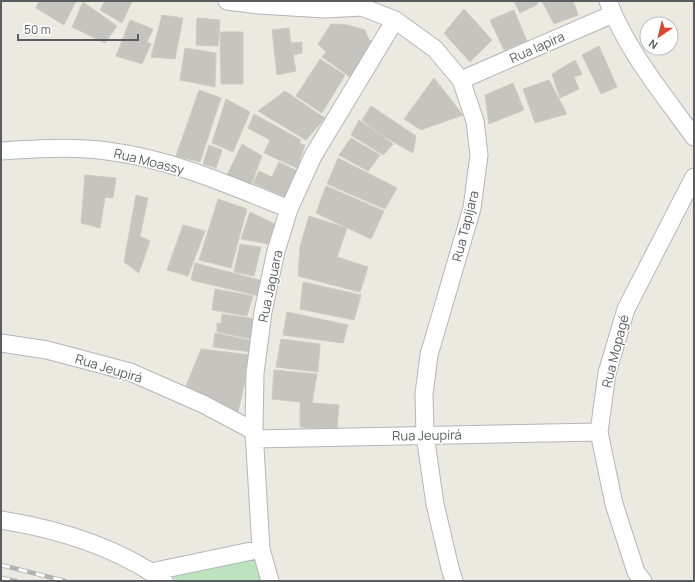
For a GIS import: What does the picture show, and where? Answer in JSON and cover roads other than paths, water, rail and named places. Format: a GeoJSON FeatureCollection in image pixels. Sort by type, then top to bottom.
{"type":"FeatureCollection","features":[{"type":"Feature","properties":{"kind":"street","name":"Rua Tapijara"},"geometry":{"type":"LineString","coordinates":[[227,1],[259,5],[325,9],[362,7],[395,20],[436,49],[461,80],[475,121],[480,155],[472,208],[429,354],[424,394],[425,435],[435,504],[454,581]]}},
{"type":"Feature","properties":{"kind":"street","name":"Rua Iapira"},"geometry":{"type":"LineString","coordinates":[[461,80],[611,7]]}},
{"type":"Feature","properties":{"kind":"street"},"geometry":{"type":"LineString","coordinates":[[611,7],[645,69],[694,137]]}},
{"type":"Feature","properties":{"kind":"street","name":"Rua Jaguara"},"geometry":{"type":"LineString","coordinates":[[270,581],[261,549],[254,435],[255,373],[263,312],[276,251],[289,209],[313,156],[395,20]]}},
{"type":"Feature","properties":{"kind":"street","name":"Rua Moassy"},"geometry":{"type":"LineString","coordinates":[[1,151],[66,148],[107,151],[148,158],[215,179],[289,209]]}},
{"type":"Feature","properties":{"kind":"street","name":"Rua Mopagé"},"geometry":{"type":"LineString","coordinates":[[643,581],[636,572],[614,504],[599,432],[607,373],[626,309],[694,177]]}},
{"type":"Feature","properties":{"kind":"street","name":"Rua Jeupirá"},"geometry":{"type":"LineString","coordinates":[[1,343],[47,350],[130,372],[203,404],[254,435],[425,435],[599,432]]}},
{"type":"Feature","properties":{"kind":"street"},"geometry":{"type":"LineString","coordinates":[[1,520],[46,528],[87,541],[157,576],[261,549]]}},
{"type":"Feature","properties":{"kind":"railway"},"geometry":{"type":"LineString","coordinates":[[1,565],[65,581]]}},
{"type":"Feature","properties":{"kind":"railway"},"geometry":{"type":"LineString","coordinates":[[1,578],[16,581]]}}]}
